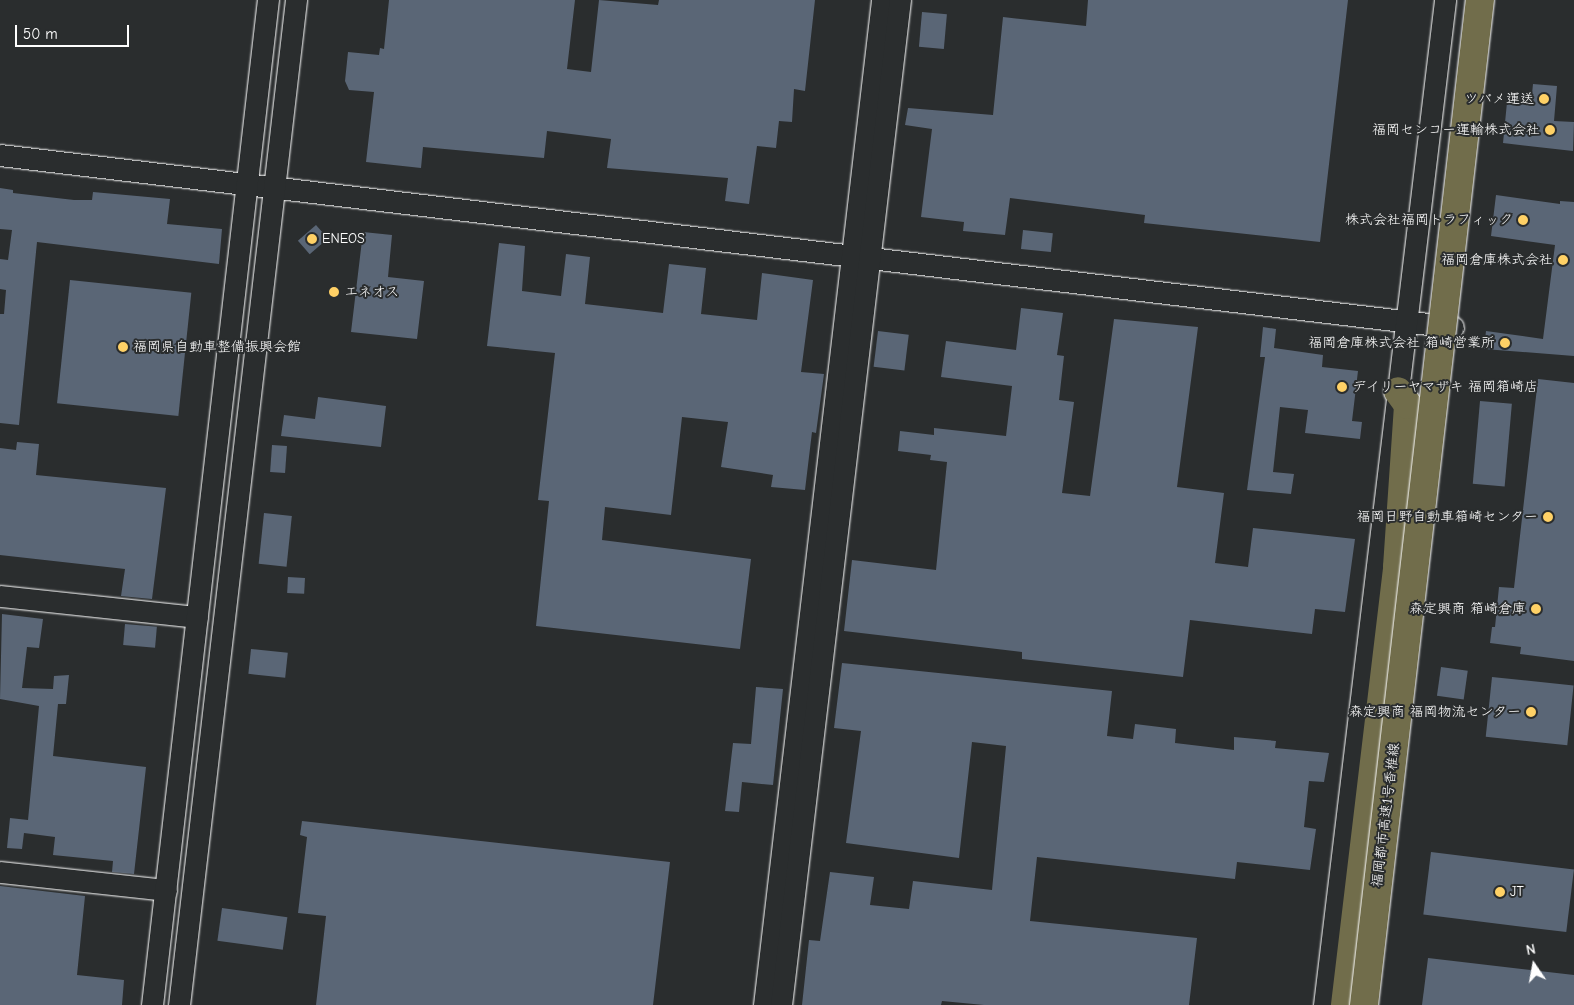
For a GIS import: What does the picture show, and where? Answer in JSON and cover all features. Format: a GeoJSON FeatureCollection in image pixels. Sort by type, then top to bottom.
{"type":"FeatureCollection","features":[{"type":"Feature","properties":{"kind":"highway","name":"福岡都市高速1号香椎線"},"geometry":{"type":"LineString","coordinates":[[1364,1005],[1480,0]]}},
{"type":"Feature","properties":{"kind":"highway","name":"福岡都市高速1号香椎線"},"geometry":{"type":"LineString","coordinates":[[1372,1005],[1487,0]]}},
{"type":"Feature","properties":{"kind":"highway"},"geometry":{"type":"LineString","coordinates":[[1345,1005],[1388,660],[1408,405],[1398,391]]}},
{"type":"Feature","properties":{"kind":"street"},"geometry":{"type":"LineString","coordinates":[[152,1005],[268,0]]}},
{"type":"Feature","properties":{"kind":"street"},"geometry":{"type":"LineString","coordinates":[[180,1005],[296,0]]}},
{"type":"Feature","properties":{"kind":"street"},"geometry":{"type":"LineString","coordinates":[[781,1005],[860,256],[882,0]]}},
{"type":"Feature","properties":{"kind":"street"},"geometry":{"type":"LineString","coordinates":[[764,1005],[860,256],[900,0]]}},
{"type":"Feature","properties":{"kind":"street"},"geometry":{"type":"LineString","coordinates":[[1324,1005],[1445,0]]}},
{"type":"Feature","properties":{"kind":"street"},"geometry":{"type":"LineString","coordinates":[[1372,1005],[1430,502],[1453,327],[1487,0]]}},
{"type":"Feature","properties":{"kind":"street"},"geometry":{"type":"LineString","coordinates":[[0,155],[247,186],[275,186],[1406,319],[1453,327]]}},
{"type":"Feature","properties":{"kind":"street"},"geometry":{"type":"LineString","coordinates":[[0,596],[197,617]]}},
{"type":"Feature","properties":{"kind":"street"},"geometry":{"type":"LineString","coordinates":[[0,872],[166,890]]}},
{"type":"Feature","properties":{"kind":"building"},"geometry":{"type":"Polygon","coordinates":[[[389,0],[575,0],[567,69],[591,72],[599,0],[658,5],[659,0],[815,0],[805,91],[794,89],[792,122],[779,121],[776,148],[757,146],[749,204],[725,201],[728,178],[607,168],[611,139],[547,131],[544,158],[423,147],[421,168],[366,162],[374,92],[349,90],[345,81],[348,52],[379,55],[380,48],[384,49],[389,0]]]}},
{"type":"Feature","properties":{"kind":"building"},"geometry":{"type":"Polygon","coordinates":[[[1088,0],[1348,0],[1320,242],[1144,223],[1145,215],[1010,198],[1005,235],[963,231],[964,222],[921,217],[932,129],[905,125],[908,108],[993,115],[1003,17],[1086,26],[1088,0]]]}},
{"type":"Feature","properties":{"kind":"building"},"geometry":{"type":"Polygon","coordinates":[[[922,12],[947,14],[944,49],[919,47],[922,12]]]}},
{"type":"Feature","properties":{"kind":"building"},"geometry":{"type":"Polygon","coordinates":[[[1533,84],[1557,86],[1554,121],[1574,122],[1573,151],[1503,143],[1508,92],[1532,94],[1533,84]]]}},
{"type":"Feature","properties":{"kind":"building"},"geometry":{"type":"Polygon","coordinates":[[[0,188],[13,190],[13,193],[74,200],[92,200],[93,192],[170,199],[167,224],[222,229],[219,264],[37,242],[19,425],[0,423],[0,314],[4,314],[6,290],[0,289],[0,259],[8,260],[12,230],[0,229],[0,188]]]}},
{"type":"Feature","properties":{"kind":"building"},"geometry":{"type":"Polygon","coordinates":[[[1496,195],[1560,204],[1560,201],[1574,202],[1574,356],[1484,349],[1486,331],[1543,339],[1555,245],[1491,236],[1496,195]]]}},
{"type":"Feature","properties":{"kind":"building","name":"ENEOS"},"geometry":{"type":"Polygon","coordinates":[[[316,225],[328,239],[310,254],[298,241],[316,225]]]}},
{"type":"Feature","properties":{"kind":"building"},"geometry":{"type":"Polygon","coordinates":[[[1023,230],[1053,233],[1051,252],[1021,249],[1023,230]]]}},
{"type":"Feature","properties":{"kind":"building"},"geometry":{"type":"Polygon","coordinates":[[[363,232],[392,235],[388,277],[424,281],[417,339],[351,332],[363,232]]]}},
{"type":"Feature","properties":{"kind":"building"},"geometry":{"type":"Polygon","coordinates":[[[499,243],[525,246],[522,291],[561,296],[566,254],[590,257],[585,304],[663,313],[669,264],[706,268],[701,314],[757,320],[762,273],[813,280],[801,372],[824,374],[816,433],[812,432],[805,490],[771,487],[773,475],[721,467],[728,422],[682,417],[671,515],[605,507],[602,540],[751,559],[740,649],[536,626],[549,501],[538,500],[555,353],[487,346],[499,243]]]}},
{"type":"Feature","properties":{"kind":"building","name":"福岡県自動車整備振興会館"},"geometry":{"type":"Polygon","coordinates":[[[70,280],[191,293],[178,416],[57,403],[70,280]]]}},
{"type":"Feature","properties":{"kind":"building"},"geometry":{"type":"Polygon","coordinates":[[[1021,308],[1063,313],[1057,355],[1064,356],[1059,400],[1074,402],[1062,493],[1090,496],[1114,319],[1198,327],[1177,487],[1224,493],[1215,563],[1248,567],[1253,528],[1355,539],[1345,612],[1315,609],[1312,634],[1190,620],[1183,677],[1022,659],[1022,652],[844,631],[852,560],[936,570],[947,462],[930,460],[931,455],[898,451],[900,431],[934,435],[934,428],[1006,436],[1012,386],[941,377],[946,341],[1016,350],[1021,308]]]}},
{"type":"Feature","properties":{"kind":"building"},"geometry":{"type":"Polygon","coordinates":[[[1263,327],[1276,329],[1274,348],[1323,355],[1322,367],[1358,371],[1352,421],[1362,422],[1360,439],[1305,433],[1308,410],[1280,407],[1273,472],[1294,474],[1291,494],[1247,490],[1265,357],[1260,357],[1263,327]]]}},
{"type":"Feature","properties":{"kind":"building"},"geometry":{"type":"Polygon","coordinates":[[[878,331],[909,335],[904,371],[874,367],[878,331]]]}},
{"type":"Feature","properties":{"kind":"building","name":"福岡日野自動車箱崎センター"},"geometry":{"type":"Polygon","coordinates":[[[1538,379],[1574,383],[1574,661],[1520,654],[1521,647],[1490,643],[1492,627],[1495,627],[1499,587],[1514,588],[1538,379]]]}},
{"type":"Feature","properties":{"kind":"building"},"geometry":{"type":"Polygon","coordinates":[[[318,397],[386,406],[381,447],[281,436],[284,415],[315,419],[318,397]]]}},
{"type":"Feature","properties":{"kind":"building"},"geometry":{"type":"Polygon","coordinates":[[[1480,401],[1512,404],[1505,486],[1473,484],[1480,401]]]}},
{"type":"Feature","properties":{"kind":"building"},"geometry":{"type":"Polygon","coordinates":[[[17,442],[39,444],[36,475],[166,488],[152,599],[121,596],[125,569],[0,555],[0,448],[16,450],[17,442]]]}},
{"type":"Feature","properties":{"kind":"building"},"geometry":{"type":"Polygon","coordinates":[[[272,445],[287,446],[285,473],[270,472],[272,445]]]}},
{"type":"Feature","properties":{"kind":"building"},"geometry":{"type":"Polygon","coordinates":[[[264,513],[292,516],[287,567],[259,564],[264,513]]]}},
{"type":"Feature","properties":{"kind":"building"},"geometry":{"type":"Polygon","coordinates":[[[288,577],[305,578],[304,594],[287,593],[288,577]]]}},
{"type":"Feature","properties":{"kind":"building"},"geometry":{"type":"Polygon","coordinates":[[[2,614],[43,619],[39,648],[27,647],[22,688],[53,689],[54,676],[69,675],[66,704],[58,704],[53,756],[146,767],[134,874],[112,872],[113,861],[53,855],[55,837],[24,833],[22,849],[7,848],[10,818],[28,820],[39,706],[0,699],[2,614]]]}},
{"type":"Feature","properties":{"kind":"building"},"geometry":{"type":"Polygon","coordinates":[[[125,624],[157,627],[155,648],[123,645],[125,624]]]}},
{"type":"Feature","properties":{"kind":"building"},"geometry":{"type":"Polygon","coordinates":[[[251,649],[288,653],[285,678],[248,674],[251,649]]]}},
{"type":"Feature","properties":{"kind":"building"},"geometry":{"type":"Polygon","coordinates":[[[842,663],[1112,691],[1107,736],[1133,739],[1135,724],[1176,729],[1175,743],[1234,750],[1234,737],[1276,741],[1275,748],[1329,753],[1324,782],[1309,781],[1304,827],[1316,829],[1310,870],[1237,862],[1235,879],[1037,857],[1030,921],[1197,938],[1189,1005],[984,1005],[942,1001],[941,1005],[802,1005],[809,940],[820,941],[830,872],[874,877],[870,905],[909,909],[913,881],[992,890],[1006,746],[972,742],[959,858],[846,843],[861,731],[834,728],[842,663]]]}},
{"type":"Feature","properties":{"kind":"building"},"geometry":{"type":"Polygon","coordinates":[[[1441,667],[1468,671],[1464,699],[1437,696],[1441,667]]]}},
{"type":"Feature","properties":{"kind":"building","name":"森定興商 福岡物流センター"},"geometry":{"type":"Polygon","coordinates":[[[1492,677],[1574,686],[1567,745],[1486,737],[1492,677]]]}},
{"type":"Feature","properties":{"kind":"building"},"geometry":{"type":"Polygon","coordinates":[[[756,687],[783,689],[773,785],[742,782],[739,812],[725,811],[733,743],[751,744],[756,687]]]}},
{"type":"Feature","properties":{"kind":"building"},"geometry":{"type":"Polygon","coordinates":[[[302,821],[670,862],[653,1005],[316,1005],[326,916],[298,913],[307,837],[300,835],[302,821]]]}},
{"type":"Feature","properties":{"kind":"building","name":"JT"},"geometry":{"type":"Polygon","coordinates":[[[1431,852],[1574,870],[1566,932],[1423,915],[1431,852]]]}},
{"type":"Feature","properties":{"kind":"building"},"geometry":{"type":"Polygon","coordinates":[[[0,886],[85,896],[77,975],[124,980],[122,1005],[0,1005],[0,886]]]}},
{"type":"Feature","properties":{"kind":"building"},"geometry":{"type":"Polygon","coordinates":[[[222,908],[287,917],[283,950],[217,941],[222,908]]]}},
{"type":"Feature","properties":{"kind":"building"},"geometry":{"type":"Polygon","coordinates":[[[1428,958],[1574,975],[1574,1005],[1422,1005],[1428,958]]]}},
{"type":"Feature","properties":{"kind":"place","name":"ツバメ運送"},"geometry":{"type":"Point","coordinates":[1544,99]}},
{"type":"Feature","properties":{"kind":"place","name":"福岡センコー運輸株式会社"},"geometry":{"type":"Point","coordinates":[1550,130]}},
{"type":"Feature","properties":{"kind":"place","name":"株式会社福岡トラフィック"},"geometry":{"type":"Point","coordinates":[1523,220]}},
{"type":"Feature","properties":{"kind":"place","name":"ENEOS"},"geometry":{"type":"Point","coordinates":[312,239]}},
{"type":"Feature","properties":{"kind":"place","name":"福岡倉庫株式会社"},"geometry":{"type":"Point","coordinates":[1563,260]}},
{"type":"Feature","properties":{"kind":"place","name":"エネオス"},"geometry":{"type":"Point","coordinates":[334,292]}},
{"type":"Feature","properties":{"kind":"place","name":"福岡倉庫株式会社 箱崎営業所"},"geometry":{"type":"Point","coordinates":[1505,343]}},
{"type":"Feature","properties":{"kind":"place","name":"福岡県自動車整備振興会館"},"geometry":{"type":"Point","coordinates":[123,347]}},
{"type":"Feature","properties":{"kind":"place","name":"デイリーヤマザキ 福岡箱崎店"},"geometry":{"type":"Point","coordinates":[1342,387]}},
{"type":"Feature","properties":{"kind":"place","name":"福岡日野自動車箱崎センター"},"geometry":{"type":"Point","coordinates":[1548,517]}},
{"type":"Feature","properties":{"kind":"place","name":"森定興商 箱崎倉庫"},"geometry":{"type":"Point","coordinates":[1536,609]}},
{"type":"Feature","properties":{"kind":"place","name":"森定興商 福岡物流センター"},"geometry":{"type":"Point","coordinates":[1531,712]}},
{"type":"Feature","properties":{"kind":"place","name":"JT"},"geometry":{"type":"Point","coordinates":[1500,892]}}]}
